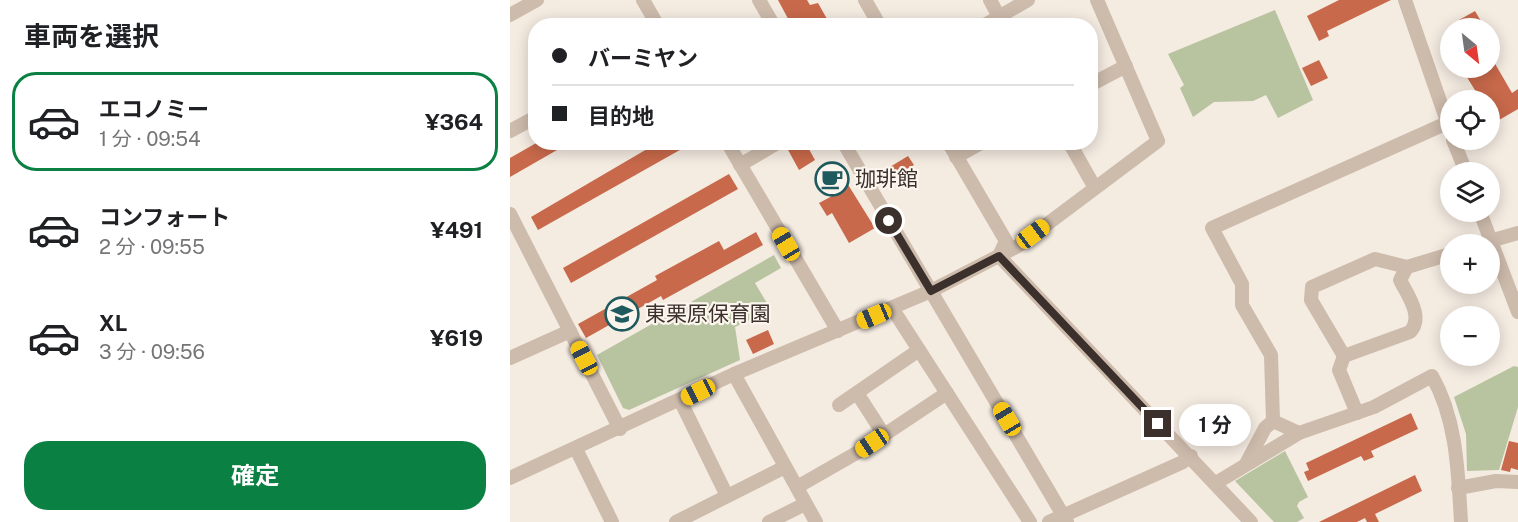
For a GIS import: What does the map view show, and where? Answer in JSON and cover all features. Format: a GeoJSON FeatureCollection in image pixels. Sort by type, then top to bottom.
{"type":"FeatureCollection","features":[{"type":"Feature","properties":{"kind":"street"},"geometry":{"type":"LineString","coordinates":[[510,15],[537,0]]}},
{"type":"Feature","properties":{"kind":"street"},"geometry":{"type":"LineString","coordinates":[[643,0],[653,18]]}},
{"type":"Feature","properties":{"kind":"street"},"geometry":{"type":"LineString","coordinates":[[759,0],[769,18]]}},
{"type":"Feature","properties":{"kind":"street"},"geometry":{"type":"LineString","coordinates":[[865,0],[875,18]]}},
{"type":"Feature","properties":{"kind":"street"},"geometry":{"type":"LineString","coordinates":[[990,0],[1000,18]]}},
{"type":"Feature","properties":{"kind":"street"},"geometry":{"type":"LineString","coordinates":[[1006,18],[1028,0]]}},
{"type":"Feature","properties":{"kind":"street"},"geometry":{"type":"LineString","coordinates":[[510,478],[620,429],[734,374],[931,291],[999,256],[1018,246],[1158,141],[1097,0]]}},
{"type":"Feature","properties":{"kind":"street"},"geometry":{"type":"LineString","coordinates":[[1405,0],[1440,101]]}},
{"type":"Feature","properties":{"kind":"street"},"geometry":{"type":"LineString","coordinates":[[1098,81],[1126,66]]}},
{"type":"Feature","properties":{"kind":"street"},"geometry":{"type":"LineString","coordinates":[[510,131],[528,121]]}},
{"type":"Feature","properties":{"kind":"street"},"geometry":{"type":"LineString","coordinates":[[1273,421],[1271,355],[1242,305],[1242,284],[1212,228],[1440,131]]}},
{"type":"Feature","properties":{"kind":"street"},"geometry":{"type":"LineString","coordinates":[[732,150],[838,332]]}},
{"type":"Feature","properties":{"kind":"street"},"geometry":{"type":"LineString","coordinates":[[740,165],[765,150]]}},
{"type":"Feature","properties":{"kind":"street"},"geometry":{"type":"LineString","coordinates":[[848,150],[1066,519]]}},
{"type":"Feature","properties":{"kind":"street"},"geometry":{"type":"LineString","coordinates":[[952,150],[1006,241],[999,256]]}},
{"type":"Feature","properties":{"kind":"street"},"geometry":{"type":"LineString","coordinates":[[956,157],[969,150]]}},
{"type":"Feature","properties":{"kind":"street"},"geometry":{"type":"LineString","coordinates":[[1074,150],[1095,188]]}},
{"type":"Feature","properties":{"kind":"street"},"geometry":{"type":"LineString","coordinates":[[510,214],[620,429]]}},
{"type":"Feature","properties":{"kind":"street"},"geometry":{"type":"LineString","coordinates":[[1500,239],[1518,233]]}},
{"type":"Feature","properties":{"kind":"street"},"geometry":{"type":"LineString","coordinates":[[999,256],[1191,456],[1251,522]]}},
{"type":"Feature","properties":{"kind":"street"},"geometry":{"type":"LineString","coordinates":[[1344,356],[1311,300],[1312,287],[1375,259],[1407,267],[1440,257]]}},
{"type":"Feature","properties":{"kind":"street"},"geometry":{"type":"LineString","coordinates":[[1344,356],[1410,332],[1416,326],[1417,318],[1400,280],[1407,267]]}},
{"type":"Feature","properties":{"kind":"street"},"geometry":{"type":"LineString","coordinates":[[1500,273],[1518,312]]}},
{"type":"Feature","properties":{"kind":"street"},"geometry":{"type":"LineString","coordinates":[[892,308],[1030,522]]}},
{"type":"Feature","properties":{"kind":"street"},"geometry":{"type":"LineString","coordinates":[[510,358],[570,331]]}},
{"type":"Feature","properties":{"kind":"street"},"geometry":{"type":"LineString","coordinates":[[839,405],[919,350]]}},
{"type":"Feature","properties":{"kind":"street"},"geometry":{"type":"LineString","coordinates":[[1344,356],[1339,370],[1358,413]]}},
{"type":"Feature","properties":{"kind":"street"},"geometry":{"type":"LineString","coordinates":[[734,374],[816,522]]}},
{"type":"Feature","properties":{"kind":"street"},"geometry":{"type":"LineString","coordinates":[[1216,483],[1299,433],[1358,413],[1432,376],[1443,395],[1455,438],[1461,522]]}},
{"type":"Feature","properties":{"kind":"street"},"geometry":{"type":"LineString","coordinates":[[857,393],[884,435]]}},
{"type":"Feature","properties":{"kind":"street"},"geometry":{"type":"LineString","coordinates":[[797,487],[884,435],[947,393]]}},
{"type":"Feature","properties":{"kind":"street"},"geometry":{"type":"LineString","coordinates":[[680,400],[727,496]]}},
{"type":"Feature","properties":{"kind":"street"},"geometry":{"type":"LineString","coordinates":[[1273,421],[1299,433]]}},
{"type":"Feature","properties":{"kind":"street"},"geometry":{"type":"LineString","coordinates":[[1246,464],[1265,428],[1273,421]]}},
{"type":"Feature","properties":{"kind":"street"},"geometry":{"type":"LineString","coordinates":[[576,449],[612,522]]}},
{"type":"Feature","properties":{"kind":"street"},"geometry":{"type":"LineString","coordinates":[[1049,522],[1066,519],[1191,456]]}},
{"type":"Feature","properties":{"kind":"street"},"geometry":{"type":"LineString","coordinates":[[676,522],[785,467]]}},
{"type":"Feature","properties":{"kind":"street"},"geometry":{"type":"LineString","coordinates":[[1458,488],[1496,481],[1518,482]]}},
{"type":"Feature","properties":{"kind":"street"},"geometry":{"type":"LineString","coordinates":[[769,522],[806,504]]}},
{"type":"Feature","properties":{"kind":"green space"},"geometry":{"type":"Polygon","coordinates":[[[1275,10],[1313,100],[1278,118],[1266,95],[1253,101],[1214,102],[1193,117],[1180,88],[1184,85],[1168,54],[1275,10]]]}},
{"type":"Feature","properties":{"kind":"green space"},"geometry":{"type":"Polygon","coordinates":[[[774,255],[781,268],[755,283],[771,310],[735,327],[740,360],[629,410],[623,408],[597,355],[774,255]]]}},
{"type":"Feature","properties":{"kind":"green space"},"geometry":{"type":"Polygon","coordinates":[[[1514,366],[1518,367],[1518,407],[1499,470],[1467,471],[1466,434],[1454,397],[1514,366]]]}},
{"type":"Feature","properties":{"kind":"green space"},"geometry":{"type":"Polygon","coordinates":[[[1285,451],[1308,497],[1299,502],[1297,506],[1304,518],[1297,522],[1274,522],[1235,481],[1285,451]]]}},
{"type":"Feature","properties":{"kind":"building"},"geometry":{"type":"Polygon","coordinates":[[[778,0],[807,0],[810,5],[818,3],[826,18],[788,18],[778,0]]]}},
{"type":"Feature","properties":{"kind":"building"},"geometry":{"type":"Polygon","coordinates":[[[1339,0],[1391,0],[1327,31],[1329,36],[1319,41],[1307,16],[1339,0]]]}},
{"type":"Feature","properties":{"kind":"building"},"geometry":{"type":"Polygon","coordinates":[[[1475,11],[1479,18],[1463,18],[1475,11]]]}},
{"type":"Feature","properties":{"kind":"building"},"geometry":{"type":"Polygon","coordinates":[[[1319,60],[1328,78],[1311,86],[1302,68],[1319,60]]]}},
{"type":"Feature","properties":{"kind":"building"},"geometry":{"type":"Polygon","coordinates":[[[1500,72],[1512,93],[1518,89],[1518,109],[1500,120],[1500,90],[1475,90],[1467,78],[1500,78],[1500,72]]]}},
{"type":"Feature","properties":{"kind":"building"},"geometry":{"type":"Polygon","coordinates":[[[528,148],[528,150],[557,150],[510,177],[510,158],[528,148]]]}},
{"type":"Feature","properties":{"kind":"building"},"geometry":{"type":"Polygon","coordinates":[[[645,150],[680,150],[538,230],[531,217],[645,150]]]}},
{"type":"Feature","properties":{"kind":"building"},"geometry":{"type":"Polygon","coordinates":[[[788,150],[809,150],[815,160],[799,170],[788,150]]]}},
{"type":"Feature","properties":{"kind":"building"},"geometry":{"type":"Polygon","coordinates":[[[908,156],[914,165],[890,179],[885,170],[908,156]]]}},
{"type":"Feature","properties":{"kind":"building"},"geometry":{"type":"Polygon","coordinates":[[[830,166],[837,178],[842,175],[875,228],[849,243],[832,213],[827,216],[819,203],[834,195],[820,172],[830,166]]]}},
{"type":"Feature","properties":{"kind":"building"},"geometry":{"type":"Polygon","coordinates":[[[729,174],[738,189],[571,283],[563,268],[729,174]]]}},
{"type":"Feature","properties":{"kind":"building"},"geometry":{"type":"Polygon","coordinates":[[[756,232],[763,245],[663,300],[661,296],[586,338],[578,324],[657,280],[655,276],[719,241],[724,250],[756,232]]]}},
{"type":"Feature","properties":{"kind":"building"},"geometry":{"type":"Polygon","coordinates":[[[768,330],[774,344],[753,354],[746,340],[768,330]]]}},
{"type":"Feature","properties":{"kind":"building"},"geometry":{"type":"Polygon","coordinates":[[[1411,413],[1418,429],[1371,451],[1374,457],[1364,461],[1361,456],[1308,481],[1304,472],[1309,470],[1306,463],[1411,413]]]}},
{"type":"Feature","properties":{"kind":"building"},"geometry":{"type":"Polygon","coordinates":[[[1509,441],[1518,443],[1518,470],[1511,468],[1510,472],[1501,470],[1509,441]]]}},
{"type":"Feature","properties":{"kind":"building"},"geometry":{"type":"Polygon","coordinates":[[[1415,475],[1422,491],[1375,514],[1379,522],[1367,522],[1365,518],[1357,522],[1319,522],[1415,475]]]}},
{"type":"Feature","properties":{"kind":"place","name":"珈琲館"},"geometry":{"type":"Point","coordinates":[832,179]}},
{"type":"Feature","properties":{"kind":"place","name":"東栗原保育園"},"geometry":{"type":"Point","coordinates":[622,314]}},
{"type":"Feature","properties":{"kind":"route"},"geometry":{"type":"LineString","coordinates":[[889,221],[931,291],[999,256],[1158,424]]}}]}
